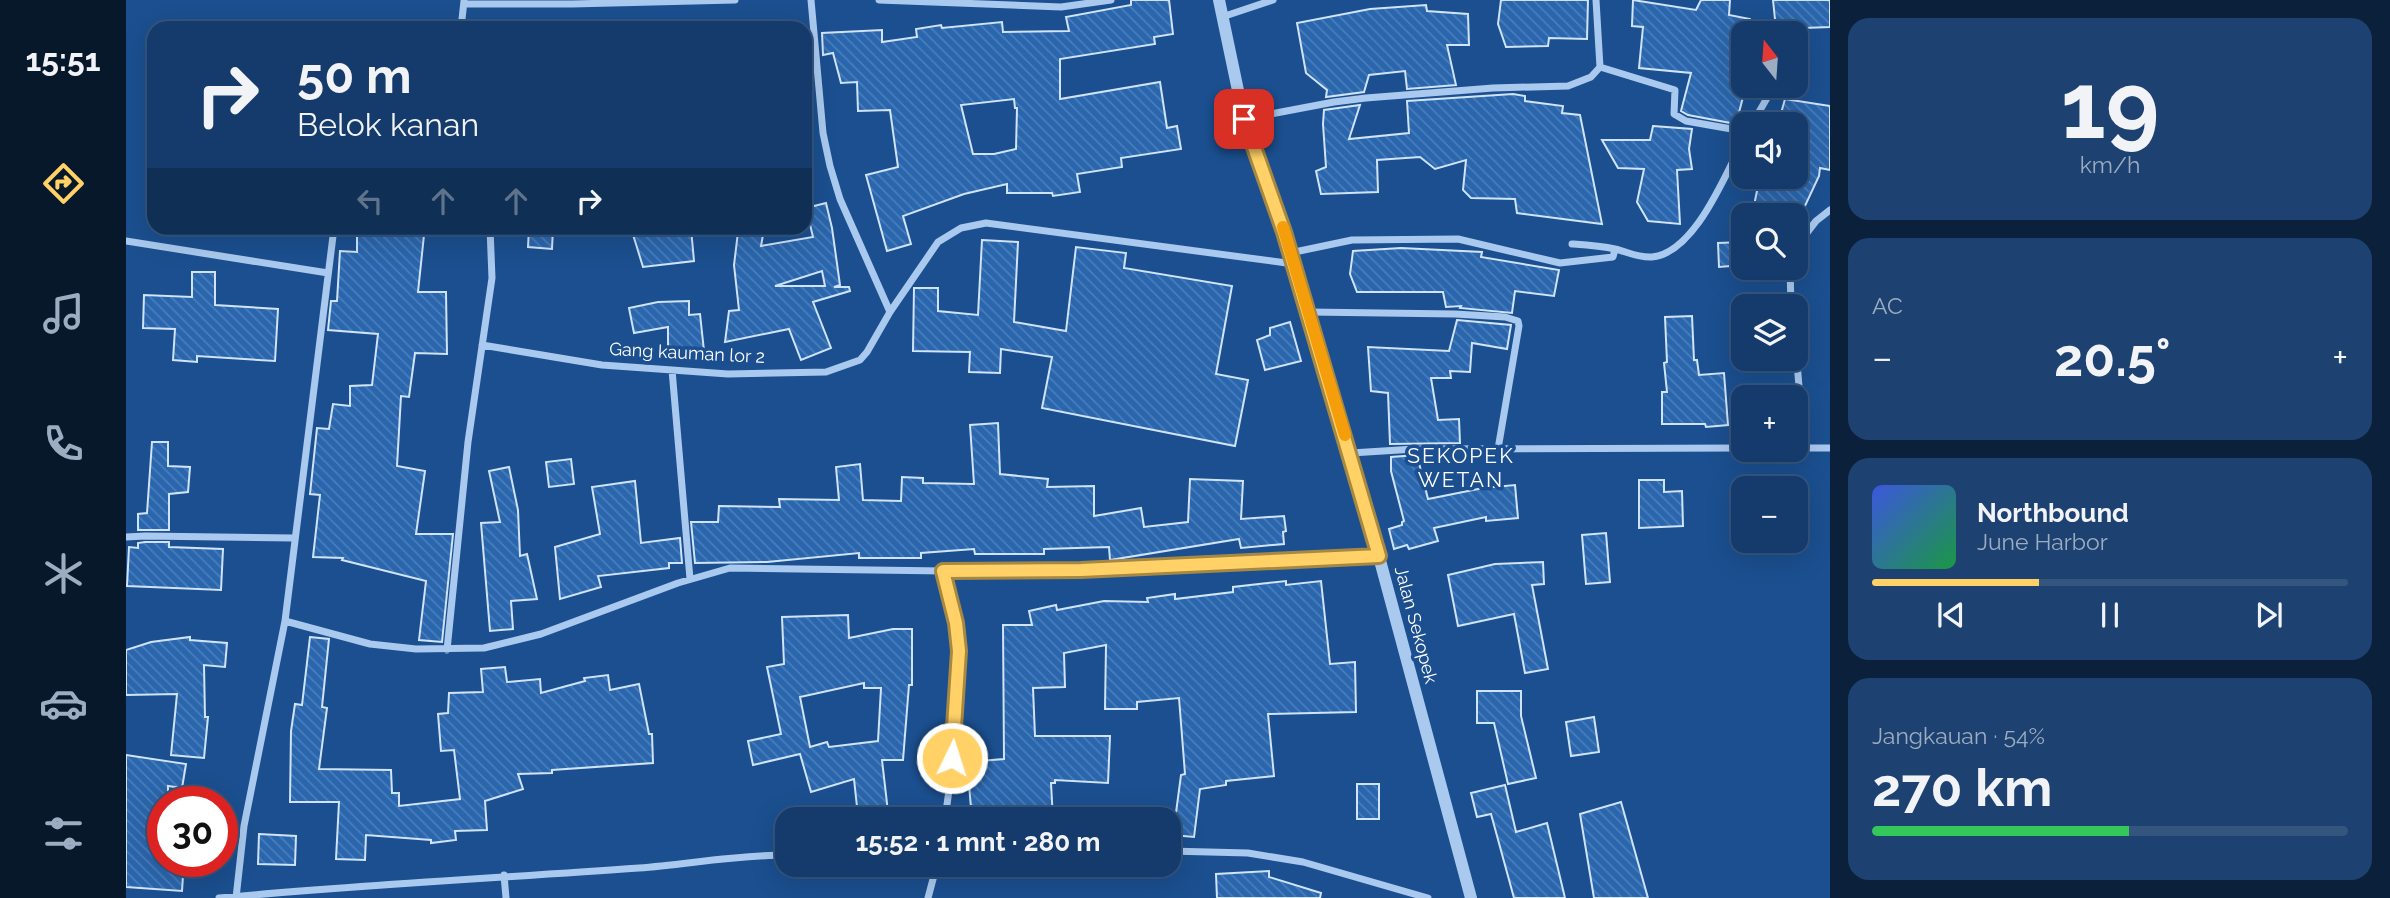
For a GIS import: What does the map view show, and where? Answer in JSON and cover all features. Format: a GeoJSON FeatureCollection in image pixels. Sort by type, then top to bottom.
{"type":"FeatureCollection","features":[{"type":"Feature","properties":{"kind":"street"},"geometry":{"type":"LineString","coordinates":[[462,21],[464,2],[572,4],[735,0]]}},
{"type":"Feature","properties":{"kind":"street"},"geometry":{"type":"LineString","coordinates":[[811,0],[823,133],[830,166],[840,199],[890,312]]}},
{"type":"Feature","properties":{"kind":"street"},"geometry":{"type":"LineString","coordinates":[[879,0],[1061,6],[1111,0]]}},
{"type":"Feature","properties":{"kind":"street","name":"Jalan Sekopek"},"geometry":{"type":"LineString","coordinates":[[1219,0],[1244,119],[1284,232],[1351,453],[1471,898]]}},
{"type":"Feature","properties":{"kind":"street"},"geometry":{"type":"LineString","coordinates":[[1222,18],[1273,0]]}},
{"type":"Feature","properties":{"kind":"street"},"geometry":{"type":"LineString","coordinates":[[1244,119],[1366,98],[1493,88],[1568,86],[1591,77],[1600,67],[1596,0]]}},
{"type":"Feature","properties":{"kind":"street"},"geometry":{"type":"LineString","coordinates":[[1600,67],[1675,90],[1674,114],[1686,121],[1731,129]]}},
{"type":"Feature","properties":{"kind":"street"},"geometry":{"type":"LineString","coordinates":[[1572,244],[1636,256],[1665,254],[1682,241],[1703,217],[1731,164]]}},
{"type":"Feature","properties":{"kind":"street"},"geometry":{"type":"LineString","coordinates":[[1808,231],[1816,220],[1830,210]]}},
{"type":"Feature","properties":{"kind":"street","name":"Gang kauman lor 2"},"geometry":{"type":"LineString","coordinates":[[482,345],[602,365],[728,374],[826,372],[860,360],[867,352],[937,242],[961,228],[986,223],[1292,260],[1352,240],[1458,239],[1560,263],[1614,253]]}},
{"type":"Feature","properties":{"kind":"street"},"geometry":{"type":"LineString","coordinates":[[236,897],[244,826],[285,621],[333,235]]}},
{"type":"Feature","properties":{"kind":"street"},"geometry":{"type":"LineString","coordinates":[[447,650],[468,442],[492,278],[490,235]]}},
{"type":"Feature","properties":{"kind":"street"},"geometry":{"type":"LineString","coordinates":[[126,241],[328,273]]}},
{"type":"Feature","properties":{"kind":"street"},"geometry":{"type":"LineString","coordinates":[[1309,312],[1455,314],[1505,317],[1518,321],[1498,449]]}},
{"type":"Feature","properties":{"kind":"street"},"geometry":{"type":"LineString","coordinates":[[672,370],[690,579]]}},
{"type":"Feature","properties":{"kind":"street"},"geometry":{"type":"LineString","coordinates":[[1351,453],[1415,449],[1731,448]]}},
{"type":"Feature","properties":{"kind":"street"},"geometry":{"type":"LineString","coordinates":[[1808,448],[1830,448]]}},
{"type":"Feature","properties":{"kind":"street"},"geometry":{"type":"LineString","coordinates":[[126,537],[294,538]]}},
{"type":"Feature","properties":{"kind":"street"},"geometry":{"type":"LineString","coordinates":[[285,621],[370,644],[416,649],[484,648],[541,634],[690,579],[730,568],[1081,570],[1379,556]]}},
{"type":"Feature","properties":{"kind":"street"},"geometry":{"type":"LineString","coordinates":[[943,571],[956,623],[959,651],[946,807]]}},
{"type":"Feature","properties":{"kind":"street"},"geometry":{"type":"LineString","coordinates":[[1181,851],[1248,853],[1303,862],[1428,898]]}},
{"type":"Feature","properties":{"kind":"street"},"geometry":{"type":"LineString","coordinates":[[219,898],[775,855]]}},
{"type":"Feature","properties":{"kind":"street"},"geometry":{"type":"LineString","coordinates":[[504,876],[506,898]]}},
{"type":"Feature","properties":{"kind":"street"},"geometry":{"type":"LineString","coordinates":[[928,898],[934,877]]}},
{"type":"Feature","properties":{"kind":"building"},"geometry":{"type":"Polygon","coordinates":[[[1131,0],[1169,0],[1173,34],[1154,37],[1155,44],[1060,59],[1060,99],[1160,82],[1167,128],[1177,126],[1181,149],[1121,158],[1122,167],[1077,174],[1080,192],[1053,196],[1052,193],[1007,193],[1007,184],[964,194],[903,216],[911,244],[887,251],[866,175],[898,167],[890,110],[858,111],[857,82],[841,83],[833,53],[823,55],[822,33],[882,30],[882,42],[917,37],[916,29],[1002,22],[1003,32],[1069,31],[1066,17],[1131,5],[1131,0]],[[1014,99],[961,105],[973,154],[994,154],[1016,149],[1014,99]]]}},
{"type":"Feature","properties":{"kind":"building"},"geometry":{"type":"Polygon","coordinates":[[[1501,0],[1588,0],[1587,39],[1549,38],[1548,46],[1506,47],[1498,24],[1501,0]]]}},
{"type":"Feature","properties":{"kind":"building"},"geometry":{"type":"Polygon","coordinates":[[[1633,0],[1696,10],[1701,0],[1730,0],[1729,15],[1750,19],[1731,21],[1731,98],[1743,98],[1739,112],[1731,112],[1731,123],[1688,115],[1681,111],[1691,73],[1639,68],[1643,27],[1632,26],[1633,0]]]}},
{"type":"Feature","properties":{"kind":"building"},"geometry":{"type":"Polygon","coordinates":[[[1773,0],[1830,0],[1830,27],[1808,28],[1808,21],[1775,21],[1773,0]]]}},
{"type":"Feature","properties":{"kind":"building"},"geometry":{"type":"Polygon","coordinates":[[[1426,5],[1427,11],[1468,14],[1469,45],[1447,45],[1456,85],[1407,89],[1405,71],[1369,75],[1364,92],[1326,97],[1327,90],[1306,73],[1297,23],[1370,9],[1426,5]]]}},
{"type":"Feature","properties":{"kind":"building"},"geometry":{"type":"Polygon","coordinates":[[[1513,94],[1525,96],[1525,101],[1563,106],[1562,113],[1580,115],[1602,224],[1517,213],[1515,199],[1471,198],[1463,190],[1466,160],[1435,169],[1420,157],[1377,160],[1378,192],[1321,194],[1316,171],[1326,167],[1324,110],[1360,105],[1349,139],[1409,133],[1407,101],[1513,94]]]}},
{"type":"Feature","properties":{"kind":"building"},"geometry":{"type":"Polygon","coordinates":[[[1785,99],[1830,106],[1830,170],[1820,168],[1806,203],[1754,203],[1757,189],[1808,189],[1808,112],[1781,112],[1785,99]]]}},
{"type":"Feature","properties":{"kind":"building"},"geometry":{"type":"Polygon","coordinates":[[[1653,126],[1692,129],[1689,149],[1692,169],[1677,170],[1680,224],[1648,221],[1637,202],[1644,169],[1618,168],[1602,140],[1650,140],[1653,126]]]}},
{"type":"Feature","properties":{"kind":"building"},"geometry":{"type":"Polygon","coordinates":[[[826,203],[840,285],[834,287],[849,287],[850,291],[813,302],[831,348],[801,360],[789,329],[725,342],[729,311],[739,310],[734,265],[738,235],[763,235],[761,246],[813,237],[812,206],[826,203]],[[822,271],[775,286],[825,286],[822,271]]]}},
{"type":"Feature","properties":{"kind":"building"},"geometry":{"type":"Polygon","coordinates":[[[357,235],[424,235],[418,292],[446,292],[447,354],[415,353],[409,397],[401,396],[397,466],[425,471],[416,534],[453,534],[442,642],[419,640],[426,581],[342,560],[343,558],[313,557],[320,495],[310,494],[317,428],[329,429],[333,404],[350,406],[350,386],[372,385],[378,334],[328,330],[331,301],[337,301],[340,251],[357,252],[357,235]]]}},
{"type":"Feature","properties":{"kind":"building"},"geometry":{"type":"Polygon","coordinates":[[[529,235],[553,235],[552,249],[528,247],[529,235]]]}},
{"type":"Feature","properties":{"kind":"building"},"geometry":{"type":"Polygon","coordinates":[[[633,235],[692,235],[694,261],[643,267],[633,235]]]}},
{"type":"Feature","properties":{"kind":"building"},"geometry":{"type":"Polygon","coordinates":[[[982,240],[1018,242],[1014,322],[1066,331],[1076,247],[1126,253],[1124,268],[1232,286],[1216,374],[1248,380],[1235,446],[1042,408],[1052,357],[1001,349],[1000,373],[969,372],[970,352],[913,351],[914,288],[938,288],[938,311],[978,315],[982,240]]]}},
{"type":"Feature","properties":{"kind":"building"},"geometry":{"type":"Polygon","coordinates":[[[1731,242],[1731,266],[1719,267],[1718,243],[1731,242]]]}},
{"type":"Feature","properties":{"kind":"building"},"geometry":{"type":"Polygon","coordinates":[[[1401,248],[1482,252],[1481,257],[1559,270],[1554,296],[1515,291],[1512,313],[1460,308],[1461,306],[1446,307],[1443,292],[1357,292],[1350,274],[1353,251],[1401,248]]]}},
{"type":"Feature","properties":{"kind":"building"},"geometry":{"type":"Polygon","coordinates":[[[192,272],[215,272],[215,305],[278,309],[275,361],[197,356],[197,362],[173,360],[175,329],[143,328],[144,295],[192,297],[192,272]]]}},
{"type":"Feature","properties":{"kind":"building"},"geometry":{"type":"Polygon","coordinates":[[[689,301],[689,315],[700,314],[704,351],[668,351],[668,327],[634,333],[629,308],[658,302],[689,301]]]}},
{"type":"Feature","properties":{"kind":"building"},"geometry":{"type":"Polygon","coordinates":[[[1692,316],[1694,360],[1697,360],[1699,375],[1724,373],[1728,425],[1706,427],[1705,424],[1662,424],[1662,392],[1667,392],[1664,363],[1667,362],[1665,317],[1692,316]]]}},
{"type":"Feature","properties":{"kind":"building"},"geometry":{"type":"Polygon","coordinates":[[[1457,320],[1511,325],[1507,349],[1472,343],[1470,372],[1450,371],[1451,378],[1431,378],[1438,420],[1459,419],[1460,443],[1390,444],[1388,393],[1371,391],[1368,347],[1449,351],[1457,320]]]}},
{"type":"Feature","properties":{"kind":"building"},"geometry":{"type":"Polygon","coordinates":[[[1290,322],[1301,361],[1265,370],[1257,340],[1270,335],[1270,328],[1290,322]]]}},
{"type":"Feature","properties":{"kind":"building"},"geometry":{"type":"Polygon","coordinates":[[[998,423],[1000,474],[1048,479],[1047,487],[1094,486],[1094,516],[1141,508],[1144,527],[1188,522],[1190,479],[1243,481],[1241,519],[1284,516],[1284,544],[1241,548],[1239,539],[1110,560],[1109,547],[1044,549],[1044,554],[975,554],[974,549],[921,553],[921,558],[859,558],[859,553],[767,562],[695,563],[691,522],[718,522],[719,506],[780,507],[779,499],[839,500],[836,467],[860,464],[863,500],[901,501],[902,477],[923,478],[923,483],[974,484],[970,425],[998,423]]]}},
{"type":"Feature","properties":{"kind":"building"},"geometry":{"type":"Polygon","coordinates":[[[152,442],[168,442],[168,466],[190,467],[188,492],[169,494],[169,530],[138,530],[138,514],[147,513],[152,442]]]}},
{"type":"Feature","properties":{"kind":"building"},"geometry":{"type":"Polygon","coordinates":[[[1417,455],[1428,499],[1483,488],[1515,485],[1518,518],[1486,521],[1486,517],[1434,528],[1438,541],[1409,549],[1407,545],[1394,549],[1389,529],[1402,525],[1404,521],[1391,471],[1391,457],[1417,455]]]}},
{"type":"Feature","properties":{"kind":"building"},"geometry":{"type":"Polygon","coordinates":[[[571,459],[574,484],[549,487],[546,462],[571,459]]]}},
{"type":"Feature","properties":{"kind":"building"},"geometry":{"type":"Polygon","coordinates":[[[509,467],[518,510],[520,556],[527,554],[537,599],[511,601],[513,629],[490,631],[481,523],[500,522],[489,471],[509,467]]]}},
{"type":"Feature","properties":{"kind":"building"},"geometry":{"type":"Polygon","coordinates":[[[1639,480],[1664,480],[1664,492],[1682,491],[1683,526],[1639,528],[1639,480]]]}},
{"type":"Feature","properties":{"kind":"building"},"geometry":{"type":"Polygon","coordinates":[[[635,481],[641,543],[680,538],[682,563],[669,563],[669,568],[598,576],[601,587],[560,599],[555,547],[600,534],[592,487],[635,481]]]}},
{"type":"Feature","properties":{"kind":"building"},"geometry":{"type":"Polygon","coordinates":[[[1606,533],[1610,582],[1586,584],[1582,535],[1606,533]]]}},
{"type":"Feature","properties":{"kind":"building"},"geometry":{"type":"Polygon","coordinates":[[[169,542],[169,547],[223,549],[221,590],[127,586],[129,547],[138,548],[138,543],[169,542]]]}},
{"type":"Feature","properties":{"kind":"building"},"geometry":{"type":"Polygon","coordinates":[[[1543,562],[1544,584],[1532,585],[1548,669],[1525,673],[1514,614],[1458,626],[1448,575],[1495,564],[1543,562]]]}},
{"type":"Feature","properties":{"kind":"building"},"geometry":{"type":"Polygon","coordinates":[[[1286,581],[1286,585],[1321,581],[1330,664],[1355,662],[1356,712],[1268,714],[1274,776],[1226,781],[1226,785],[1200,789],[1194,837],[1181,836],[1181,807],[1177,807],[1181,775],[1185,774],[1179,698],[1137,702],[1137,709],[1105,709],[1106,645],[1064,653],[1065,687],[1033,688],[1035,736],[1110,736],[1108,783],[1055,780],[1055,783],[1051,783],[1052,807],[971,807],[967,762],[1004,759],[1003,625],[1032,625],[1029,611],[1056,605],[1057,610],[1104,601],[1148,602],[1147,598],[1175,594],[1175,599],[1233,592],[1233,587],[1286,581]]]}},
{"type":"Feature","properties":{"kind":"building"},"geometry":{"type":"Polygon","coordinates":[[[848,615],[849,638],[893,629],[912,629],[912,685],[909,685],[903,760],[882,760],[887,807],[857,807],[854,779],[811,792],[800,754],[753,765],[748,741],[781,734],[767,667],[784,664],[782,617],[848,615]],[[864,683],[800,697],[810,747],[827,742],[829,747],[878,741],[881,688],[864,688],[864,683]]]}},
{"type":"Feature","properties":{"kind":"building"},"geometry":{"type":"Polygon","coordinates":[[[190,637],[190,640],[227,643],[225,667],[204,665],[205,717],[208,717],[204,758],[171,755],[177,694],[126,695],[126,650],[151,642],[190,637]]]}},
{"type":"Feature","properties":{"kind":"building"},"geometry":{"type":"Polygon","coordinates":[[[310,637],[329,639],[322,707],[327,708],[319,769],[391,770],[392,793],[399,793],[399,806],[460,799],[454,750],[441,751],[438,714],[448,713],[449,693],[483,692],[481,669],[505,667],[507,682],[540,679],[541,693],[585,681],[584,678],[608,675],[610,690],[639,684],[649,734],[652,734],[653,763],[518,774],[523,789],[485,801],[487,830],[455,831],[456,840],[431,843],[431,840],[366,835],[365,860],[336,859],[339,802],[290,802],[291,731],[295,704],[302,705],[310,637]]]}},
{"type":"Feature","properties":{"kind":"building"},"geometry":{"type":"Polygon","coordinates":[[[1477,691],[1521,691],[1521,716],[1536,778],[1508,784],[1494,723],[1477,723],[1477,691]]]}},
{"type":"Feature","properties":{"kind":"building"},"geometry":{"type":"Polygon","coordinates":[[[1594,717],[1599,752],[1571,756],[1566,722],[1594,717]]]}},
{"type":"Feature","properties":{"kind":"building"},"geometry":{"type":"Polygon","coordinates":[[[126,755],[186,764],[182,786],[147,786],[147,877],[183,877],[182,891],[126,887],[126,755]]]}},
{"type":"Feature","properties":{"kind":"building"},"geometry":{"type":"Polygon","coordinates":[[[1357,784],[1379,784],[1379,819],[1357,819],[1357,784]]]}},
{"type":"Feature","properties":{"kind":"building"},"geometry":{"type":"Polygon","coordinates":[[[1505,785],[1516,832],[1547,823],[1565,898],[1514,898],[1491,814],[1477,817],[1471,793],[1505,785]]]}},
{"type":"Feature","properties":{"kind":"building"},"geometry":{"type":"Polygon","coordinates":[[[1621,802],[1648,898],[1594,898],[1580,814],[1621,802]]]}},
{"type":"Feature","properties":{"kind":"building"},"geometry":{"type":"Polygon","coordinates":[[[259,834],[296,836],[295,865],[258,864],[259,834]]]}},
{"type":"Feature","properties":{"kind":"building"},"geometry":{"type":"Polygon","coordinates":[[[1269,871],[1269,877],[1321,893],[1320,898],[1217,898],[1216,874],[1269,871]]]}},
{"type":"Feature","properties":{"kind":"slow traffic"},"geometry":{"type":"LineString","coordinates":[[1283,227],[1345,435]]}},
{"type":"Feature","properties":{"kind":"district","name":"SEKOPEK WETAN"},"geometry":{"type":"Point","coordinates":[1461,468]}},
{"type":"Feature","properties":{"kind":"route"},"geometry":{"type":"LineString","coordinates":[[952,758],[959,651],[956,623],[943,571],[1081,570],[1379,556],[1309,312],[1244,119]]}}]}
